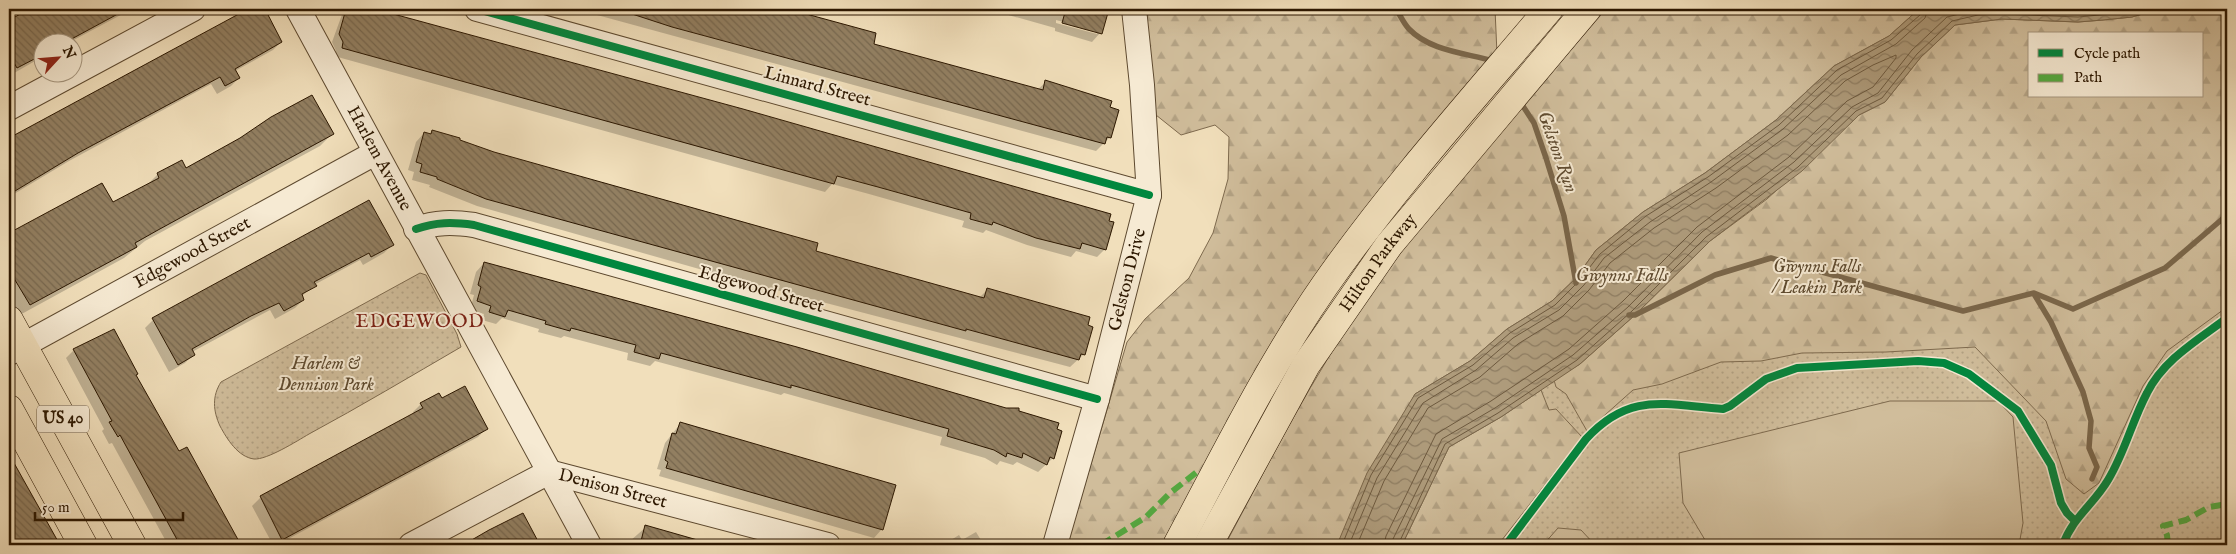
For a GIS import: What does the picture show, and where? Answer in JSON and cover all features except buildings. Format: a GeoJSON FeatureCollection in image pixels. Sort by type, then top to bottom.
{"type":"FeatureCollection","features":[{"type":"Feature","properties":{"kind":"main road","name":"Hilton Parkway"},"geometry":{"type":"LineString","coordinates":[[1208,545],[1306,366],[1389,246],[1587,9]]}},
{"type":"Feature","properties":{"kind":"main road","name":"Hilton Parkway"},"geometry":{"type":"LineString","coordinates":[[1178,545],[1283,350],[1367,227],[1543,16]]}},
{"type":"Feature","properties":{"kind":"main road","name":"US 40"},"geometry":{"type":"LineString","coordinates":[[9,320],[16,349],[132,545]]}},
{"type":"Feature","properties":{"kind":"main road","name":"US 40"},"geometry":{"type":"LineString","coordinates":[[9,409],[83,545]]}},
{"type":"Feature","properties":{"kind":"street"},"geometry":{"type":"LineString","coordinates":[[9,108],[193,9]]}},
{"type":"Feature","properties":{"kind":"street","name":"Harlem Avenue"},"geometry":{"type":"LineString","coordinates":[[298,9],[589,545]]}},
{"type":"Feature","properties":{"kind":"street","name":"Linnard Street"},"geometry":{"type":"LineString","coordinates":[[477,9],[1149,195]]}},
{"type":"Feature","properties":{"kind":"street","name":"Gelston Drive"},"geometry":{"type":"LineString","coordinates":[[1055,545],[1098,399],[1149,195],[1142,85],[1134,9]]}},
{"type":"Feature","properties":{"kind":"street","name":"Edgewood Street"},"geometry":{"type":"LineString","coordinates":[[16,349],[375,153]]}},
{"type":"Feature","properties":{"kind":"street","name":"Edgewood Street"},"geometry":{"type":"LineString","coordinates":[[416,229],[434,223],[451,222],[474,225],[1098,399]]}},
{"type":"Feature","properties":{"kind":"street","name":"Denison Street"},"geometry":{"type":"LineString","coordinates":[[411,545],[549,472],[828,545]]}},
{"type":"Feature","properties":{"kind":"green space"},"geometry":{"type":"Polygon","coordinates":[[[1146,9],[1495,9],[1497,54],[1286,323],[1161,545],[1067,545],[1127,342],[1145,319],[1189,278],[1213,233],[1228,179],[1229,137],[1215,125],[1181,135],[1156,115],[1146,9]]]}},
{"type":"Feature","properties":{"kind":"green space","name":"Gwynns Falls / Leakin Park"},"geometry":{"type":"Polygon","coordinates":[[[1606,9],[2227,9],[2227,545],[1225,545],[1606,9]]]}},
{"type":"Feature","properties":{"kind":"green space"},"geometry":{"type":"Polygon","coordinates":[[[1606,9],[1919,9],[1889,36],[1834,66],[1776,120],[1705,173],[1643,212],[1596,250],[1576,278],[1552,301],[1507,329],[1470,361],[1415,394],[1337,545],[1225,545],[1310,388],[1368,297],[1454,186],[1606,9]]]}},
{"type":"Feature","properties":{"kind":"green space"},"geometry":{"type":"Polygon","coordinates":[[[2160,9],[2227,9],[2227,307],[2167,351],[2143,386],[2099,483],[2084,494],[2066,479],[2046,421],[1975,347],[1886,352],[1802,353],[1761,361],[1721,362],[1662,384],[1633,390],[1587,431],[1566,394],[1556,387],[1554,380],[1580,364],[1635,315],[1710,241],[1767,199],[1859,115],[1885,102],[1921,57],[1955,25],[2002,19],[2078,22],[2132,17],[2160,9]]]}},
{"type":"Feature","properties":{"kind":"green space","name":"Harlem & Dennison Park"},"geometry":{"type":"Polygon","coordinates":[[[420,273],[426,275],[457,334],[461,347],[274,453],[254,459],[243,455],[234,447],[220,426],[216,415],[214,404],[221,382],[420,273]]]}},
{"type":"Feature","properties":{"kind":"green space"},"geometry":{"type":"Polygon","coordinates":[[[1541,390],[1549,410],[1556,409],[1582,437],[1498,545],[1402,545],[1449,447],[1501,417],[1541,390]]]}},
{"type":"Feature","properties":{"kind":"green space"},"geometry":{"type":"Polygon","coordinates":[[[1890,401],[1998,401],[2013,417],[2023,523],[2019,545],[1708,545],[1683,503],[1679,453],[1890,401]]]}},
{"type":"Feature","properties":{"kind":"green space"},"geometry":{"type":"Polygon","coordinates":[[[1558,528],[1581,530],[1595,545],[1543,545],[1558,528]]]}},
{"type":"Feature","properties":{"kind":"water","name":"Gwynns Falls"},"geometry":{"type":"Polygon","coordinates":[[[1919,9],[2160,9],[2132,17],[2078,22],[2002,19],[1955,25],[1921,57],[1885,102],[1859,115],[1802,171],[1710,241],[1635,315],[1580,364],[1501,417],[1449,447],[1402,545],[1337,545],[1367,473],[1415,394],[1470,361],[1507,329],[1552,301],[1576,278],[1596,250],[1643,212],[1705,173],[1776,120],[1834,66],[1889,36],[1919,9]]]}},
{"type":"Feature","properties":{"kind":"waterway","name":"Gelston Run"},"geometry":{"type":"LineString","coordinates":[[1396,9],[1409,29],[1427,42],[1438,47],[1493,61]]}},
{"type":"Feature","properties":{"kind":"waterway","name":"Gelston Run"},"geometry":{"type":"LineString","coordinates":[[1519,100],[1534,123],[1546,158],[1564,216],[1576,283]]}},
{"type":"Feature","properties":{"kind":"waterway"},"geometry":{"type":"LineString","coordinates":[[1629,315],[1635,315],[1715,275],[1771,258],[1963,311],[2034,293],[2073,309],[2165,268],[2227,215]]}},
{"type":"Feature","properties":{"kind":"waterway"},"geometry":{"type":"LineString","coordinates":[[2034,294],[2051,322],[2083,392],[2091,421],[2089,448],[2097,467],[2092,479]]}},
{"type":"Feature","properties":{"kind":"marked path"},"geometry":{"type":"LineString","coordinates":[[1101,545],[1146,517],[1169,494],[1198,471]]}},
{"type":"Feature","properties":{"kind":"marked path"},"geometry":{"type":"LineString","coordinates":[[2168,545],[2167,535],[2163,526],[2186,520],[2209,507],[2227,504]]}},
{"type":"Feature","properties":{"kind":"cycle path"},"geometry":{"type":"LineString","coordinates":[[477,9],[1149,195]]}},
{"type":"Feature","properties":{"kind":"cycle path"},"geometry":{"type":"LineString","coordinates":[[416,229],[444,223],[474,225],[1097,399]]}},
{"type":"Feature","properties":{"kind":"cycle path"},"geometry":{"type":"LineString","coordinates":[[2063,545],[2072,527],[2102,489],[2114,469],[2154,381],[2172,360],[2227,318]]}},
{"type":"Feature","properties":{"kind":"cycle path"},"geometry":{"type":"LineString","coordinates":[[1506,545],[1586,439],[1602,424],[1633,407],[1649,404],[1666,404],[1723,409],[1730,406],[1766,379],[1797,368],[1918,361],[1944,363],[1969,374],[2018,411],[2051,465],[2061,503],[2074,520]]}},
{"type":"Feature","properties":{"kind":"district","name":"EDGEWOOD"},"geometry":{"type":"Point","coordinates":[420,322]}}]}
